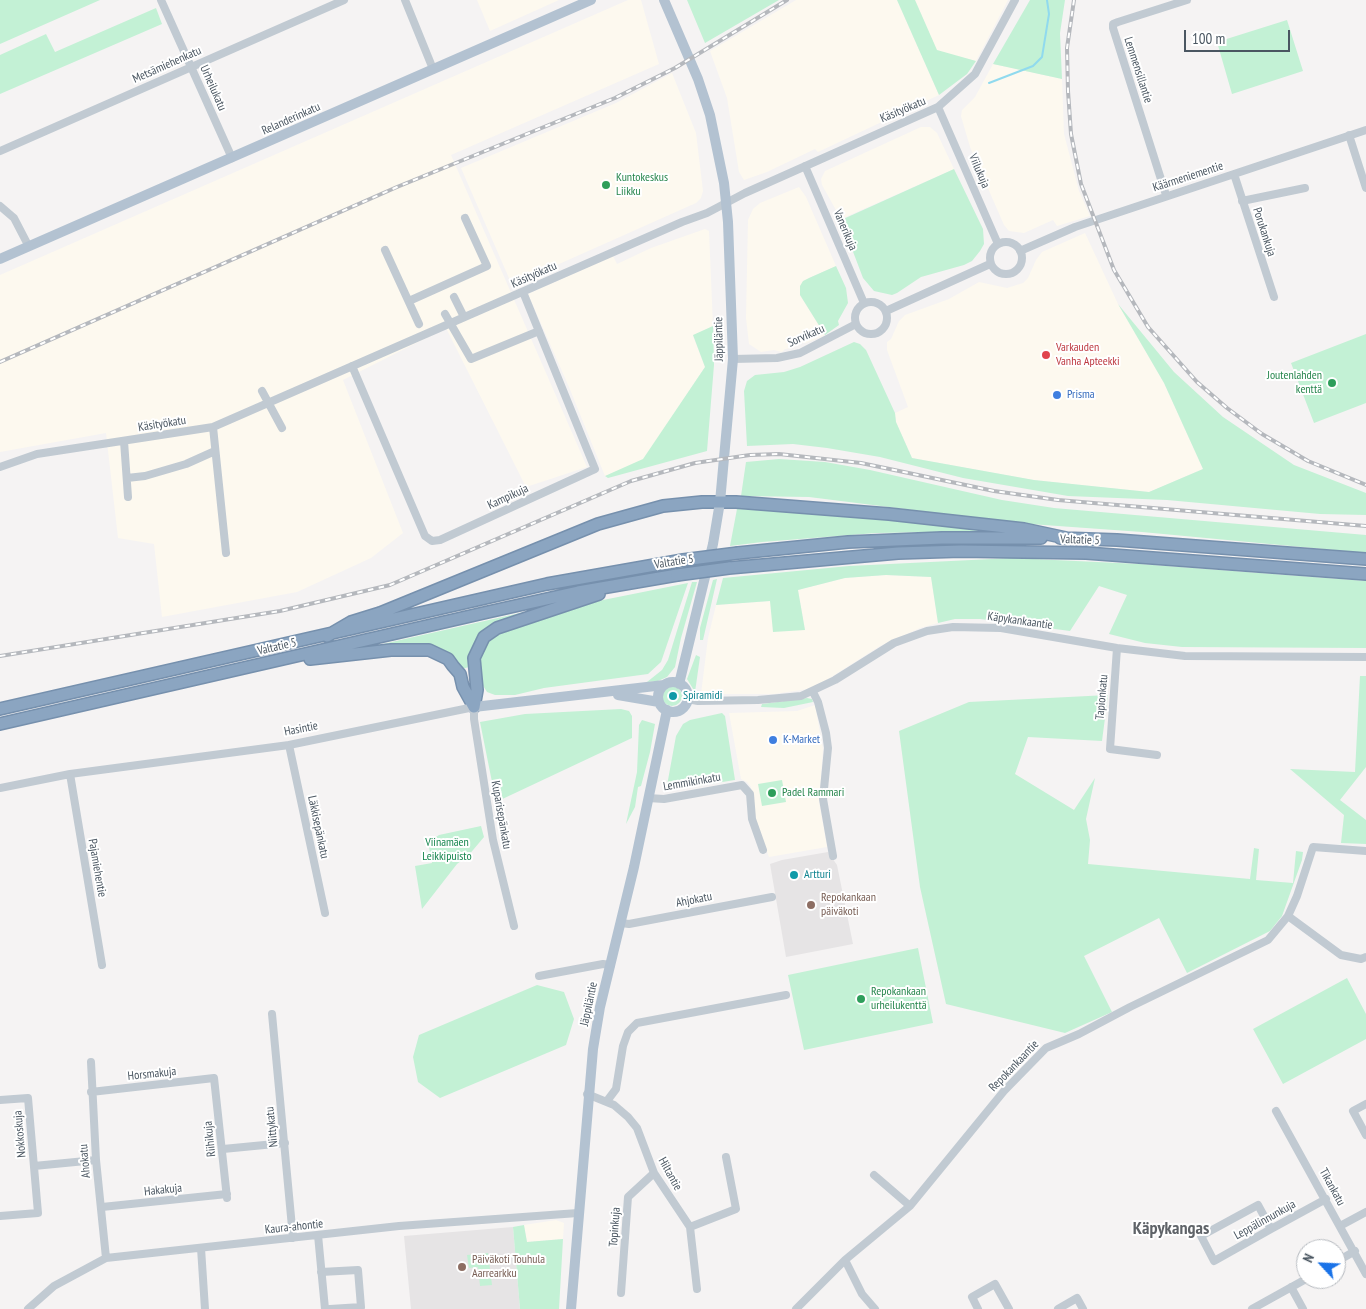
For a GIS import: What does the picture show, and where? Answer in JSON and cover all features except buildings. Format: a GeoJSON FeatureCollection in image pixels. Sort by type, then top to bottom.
{"type":"FeatureCollection","features":[{"type":"Feature","properties":{"kind":"highway"},"geometry":{"type":"LineString","coordinates":[[327,636],[351,622],[380,613],[598,524],[664,506],[720,502],[889,514],[1024,529],[1066,538]]}},
{"type":"Feature","properties":{"kind":"highway","name":"Valtatie 5"},"geometry":{"type":"LineString","coordinates":[[0,709],[327,636],[547,584],[683,560],[738,553],[848,542],[942,538],[1066,538],[1366,559]]}},
{"type":"Feature","properties":{"kind":"highway","name":"Valtatie 5"},"geometry":{"type":"LineString","coordinates":[[0,724],[488,612],[625,584],[730,568],[898,554],[961,552],[1086,553],[1366,574]]}},
{"type":"Feature","properties":{"kind":"highway"},"geometry":{"type":"LineString","coordinates":[[474,706],[477,690],[474,658],[481,642],[490,632],[504,625],[625,584]]}},
{"type":"Feature","properties":{"kind":"highway"},"geometry":{"type":"LineString","coordinates":[[269,663],[408,648],[429,650],[448,659],[460,674],[463,687],[474,706]]}},
{"type":"Feature","properties":{"kind":"main road","name":"Relanderinkatu"},"geometry":{"type":"LineString","coordinates":[[0,259],[28,245],[232,158],[591,0]]}},
{"type":"Feature","properties":{"kind":"main road","name":"Jäppiläntie"},"geometry":{"type":"LineString","coordinates":[[664,0],[698,79],[710,115],[726,204],[733,359],[720,502],[711,552],[679,684]]}},
{"type":"Feature","properties":{"kind":"main road"},"geometry":{"type":"LineString","coordinates":[[671,682],[679,684],[685,689],[687,699],[680,709],[674,712],[667,710],[659,702],[658,693],[664,685],[671,682]]}},
{"type":"Feature","properties":{"kind":"main road","name":"Hasintie"},"geometry":{"type":"LineString","coordinates":[[474,706],[606,693],[664,685]]}},
{"type":"Feature","properties":{"kind":"main road","name":"Hasintie"},"geometry":{"type":"LineString","coordinates":[[606,693],[659,702]]}},
{"type":"Feature","properties":{"kind":"main road","name":"Jäppiläntie"},"geometry":{"type":"LineString","coordinates":[[571,1309],[587,1094],[600,1007],[621,923],[667,710]]}},
{"type":"Feature","properties":{"kind":"street","name":"Urheilukatu"},"geometry":{"type":"LineString","coordinates":[[162,0],[232,158]]}},
{"type":"Feature","properties":{"kind":"street","name":"Metsämiehenkatu"},"geometry":{"type":"LineString","coordinates":[[0,151],[344,0]]}},
{"type":"Feature","properties":{"kind":"street"},"geometry":{"type":"LineString","coordinates":[[405,0],[433,69]]}},
{"type":"Feature","properties":{"kind":"street","name":"Käsityökatu"},"geometry":{"type":"LineString","coordinates":[[0,467],[37,454],[212,427],[726,204],[805,166],[938,107],[975,74],[1015,0]]}},
{"type":"Feature","properties":{"kind":"street","name":"Lemmensillantie"},"geometry":{"type":"LineString","coordinates":[[1166,195],[1113,24],[1187,0]]}},
{"type":"Feature","properties":{"kind":"street","name":"Viilukuja"},"geometry":{"type":"LineString","coordinates":[[938,107],[998,244]]}},
{"type":"Feature","properties":{"kind":"street","name":"Käärmeniementie"},"geometry":{"type":"LineString","coordinates":[[1020,250],[1054,234],[1166,195],[1366,130]]}},
{"type":"Feature","properties":{"kind":"street"},"geometry":{"type":"LineString","coordinates":[[1349,136],[1364,177],[1366,188]]}},
{"type":"Feature","properties":{"kind":"street","name":"Vanerikuja"},"geometry":{"type":"LineString","coordinates":[[805,166],[864,303]]}},
{"type":"Feature","properties":{"kind":"street","name":"Porukankuja"},"geometry":{"type":"LineString","coordinates":[[1234,174],[1274,297]]}},
{"type":"Feature","properties":{"kind":"street"},"geometry":{"type":"LineString","coordinates":[[1242,201],[1305,188]]}},
{"type":"Feature","properties":{"kind":"street"},"geometry":{"type":"LineString","coordinates":[[0,206],[14,218],[28,245]]}},
{"type":"Feature","properties":{"kind":"street"},"geometry":{"type":"LineString","coordinates":[[409,301],[487,266],[465,218]]}},
{"type":"Feature","properties":{"kind":"street"},"geometry":{"type":"LineString","coordinates":[[998,244],[1013,244],[1020,250],[1022,258],[1020,266],[1012,274],[998,273],[990,264],[992,250],[998,244]]}},
{"type":"Feature","properties":{"kind":"street"},"geometry":{"type":"LineString","coordinates":[[385,250],[419,324]]}},
{"type":"Feature","properties":{"kind":"street"},"geometry":{"type":"LineString","coordinates":[[886,311],[990,264]]}},
{"type":"Feature","properties":{"kind":"street","name":"Kampikuja"},"geometry":{"type":"LineString","coordinates":[[352,366],[424,536],[432,541],[440,540],[595,469],[523,292]]}},
{"type":"Feature","properties":{"kind":"street"},"geometry":{"type":"LineString","coordinates":[[454,297],[464,317]]}},
{"type":"Feature","properties":{"kind":"street"},"geometry":{"type":"LineString","coordinates":[[875,302],[886,311],[887,321],[878,333],[863,332],[856,324],[855,314],[864,303],[875,302]]}},
{"type":"Feature","properties":{"kind":"street"},"geometry":{"type":"LineString","coordinates":[[445,314],[471,359],[539,331]]}},
{"type":"Feature","properties":{"kind":"street","name":"Sorvikatu"},"geometry":{"type":"LineString","coordinates":[[733,359],[778,358],[800,353],[856,324]]}},
{"type":"Feature","properties":{"kind":"street"},"geometry":{"type":"LineString","coordinates":[[262,391],[282,428]]}},
{"type":"Feature","properties":{"kind":"street"},"geometry":{"type":"LineString","coordinates":[[212,427],[226,552]]}},
{"type":"Feature","properties":{"kind":"street"},"geometry":{"type":"LineString","coordinates":[[124,441],[128,497]]}},
{"type":"Feature","properties":{"kind":"street"},"geometry":{"type":"LineString","coordinates":[[127,478],[145,476],[186,464],[215,451]]}},
{"type":"Feature","properties":{"kind":"street","name":"Käpykankaantie"},"geometry":{"type":"LineString","coordinates":[[687,699],[698,701],[758,700],[790,698],[813,692],[894,643],[927,631],[953,627],[1001,628],[1118,648],[1202,656],[1366,657]]}},
{"type":"Feature","properties":{"kind":"street","name":"Tapionkatu"},"geometry":{"type":"LineString","coordinates":[[1118,648],[1110,748],[1157,755]]}},
{"type":"Feature","properties":{"kind":"street"},"geometry":{"type":"LineString","coordinates":[[813,692],[818,702],[828,748],[823,799],[833,856]]}},
{"type":"Feature","properties":{"kind":"street","name":"Hasintie"},"geometry":{"type":"LineString","coordinates":[[0,788],[70,774],[289,745],[474,706]]}},
{"type":"Feature","properties":{"kind":"street","name":"Kuparisepänkatu"},"geometry":{"type":"LineString","coordinates":[[474,706],[474,719],[493,840],[514,926]]}},
{"type":"Feature","properties":{"kind":"street","name":"Läkkisepänkatu"},"geometry":{"type":"LineString","coordinates":[[289,745],[325,913]]}},
{"type":"Feature","properties":{"kind":"street","name":"Pajamiehentie"},"geometry":{"type":"LineString","coordinates":[[70,774],[102,965]]}},
{"type":"Feature","properties":{"kind":"street","name":"Lemmikinkatu"},"geometry":{"type":"LineString","coordinates":[[648,798],[664,799],[739,785],[745,787],[750,794],[752,819],[763,850]]}},
{"type":"Feature","properties":{"kind":"street","name":"Repokankaantie"},"geometry":{"type":"LineString","coordinates":[[796,1309],[845,1260],[910,1206],[1004,1091],[1046,1048],[1079,1034],[1130,1006],[1260,944],[1278,930],[1288,916],[1297,896],[1312,848],[1366,851]]}},
{"type":"Feature","properties":{"kind":"street","name":"Ahjokatu"},"geometry":{"type":"LineString","coordinates":[[621,923],[629,924],[772,897]]}},
{"type":"Feature","properties":{"kind":"street"},"geometry":{"type":"LineString","coordinates":[[1288,916],[1341,955],[1366,957]]}},
{"type":"Feature","properties":{"kind":"street"},"geometry":{"type":"LineString","coordinates":[[539,976],[603,964],[610,965]]}},
{"type":"Feature","properties":{"kind":"street"},"geometry":{"type":"LineString","coordinates":[[607,1102],[616,1089],[623,1046],[628,1032],[637,1023],[786,996]]}},
{"type":"Feature","properties":{"kind":"street","name":"Niittykatu"},"geometry":{"type":"LineString","coordinates":[[272,1014],[294,1238]]}},
{"type":"Feature","properties":{"kind":"street","name":"Ahokatu"},"geometry":{"type":"LineString","coordinates":[[91,1062],[91,1092],[96,1160],[106,1258]]}},
{"type":"Feature","properties":{"kind":"street","name":"Horsmakuja"},"geometry":{"type":"LineString","coordinates":[[91,1092],[214,1078]]}},
{"type":"Feature","properties":{"kind":"street","name":"Riihikuja"},"geometry":{"type":"LineString","coordinates":[[214,1078],[227,1196]]}},
{"type":"Feature","properties":{"kind":"street","name":"Hiltantie"},"geometry":{"type":"LineString","coordinates":[[587,1094],[607,1102],[628,1117],[637,1128],[654,1173],[690,1227],[697,1289]]}},
{"type":"Feature","properties":{"kind":"street","name":"Nokkoskuja"},"geometry":{"type":"LineString","coordinates":[[0,1100],[28,1098],[38,1213],[0,1216]]}},
{"type":"Feature","properties":{"kind":"street"},"geometry":{"type":"LineString","coordinates":[[1366,1104],[1352,1111],[1366,1135]]}},
{"type":"Feature","properties":{"kind":"street","name":"Tikankatu"},"geometry":{"type":"LineString","coordinates":[[1276,1111],[1366,1274]]}},
{"type":"Feature","properties":{"kind":"street"},"geometry":{"type":"LineString","coordinates":[[223,1149],[285,1143]]}},
{"type":"Feature","properties":{"kind":"street"},"geometry":{"type":"LineString","coordinates":[[690,1227],[736,1209],[726,1158]]}},
{"type":"Feature","properties":{"kind":"street","name":"Nokkoskuja"},"geometry":{"type":"LineString","coordinates":[[34,1166],[96,1160]]}},
{"type":"Feature","properties":{"kind":"street","name":"Topinkuja"},"geometry":{"type":"LineString","coordinates":[[621,1293],[628,1197],[654,1173]]}},
{"type":"Feature","properties":{"kind":"street"},"geometry":{"type":"LineString","coordinates":[[874,1175],[910,1206]]}},
{"type":"Feature","properties":{"kind":"street","name":"Hakakuja"},"geometry":{"type":"LineString","coordinates":[[102,1207],[227,1196]]}},
{"type":"Feature","properties":{"kind":"street","name":"Leppälinnunkuja"},"geometry":{"type":"LineString","coordinates":[[1271,1230],[1258,1205],[1201,1236],[1214,1261],[1271,1230],[1326,1199]]}},
{"type":"Feature","properties":{"kind":"street"},"geometry":{"type":"LineString","coordinates":[[1340,1226],[1366,1212]]}},
{"type":"Feature","properties":{"kind":"street","name":"Kaura-ahontie"},"geometry":{"type":"LineString","coordinates":[[28,1309],[54,1286],[106,1258],[399,1226],[578,1213]]}},
{"type":"Feature","properties":{"kind":"street"},"geometry":{"type":"LineString","coordinates":[[318,1235],[325,1309]]}},
{"type":"Feature","properties":{"kind":"street"},"geometry":{"type":"LineString","coordinates":[[201,1248],[205,1309]]}},
{"type":"Feature","properties":{"kind":"street"},"geometry":{"type":"LineString","coordinates":[[1346,1257],[1355,1252]]}},
{"type":"Feature","properties":{"kind":"street"},"geometry":{"type":"LineString","coordinates":[[845,1260],[862,1294],[875,1309]]}},
{"type":"Feature","properties":{"kind":"street"},"geometry":{"type":"LineString","coordinates":[[321,1272],[358,1270],[361,1307],[330,1309]]}},
{"type":"Feature","properties":{"kind":"street"},"geometry":{"type":"LineString","coordinates":[[978,1309],[972,1298],[995,1284],[1009,1309]]}},
{"type":"Feature","properties":{"kind":"street"},"geometry":{"type":"LineString","coordinates":[[1252,1309],[1296,1284]]}},
{"type":"Feature","properties":{"kind":"street"},"geometry":{"type":"LineString","coordinates":[[1291,1287],[1303,1309]]}},
{"type":"Feature","properties":{"kind":"street"},"geometry":{"type":"LineString","coordinates":[[1058,1309],[1077,1298],[1083,1309]]}},
{"type":"Feature","properties":{"kind":"shaded area"},"geometry":{"type":"Polygon","coordinates":[[[477,0],[559,0],[490,31],[477,0]]]}},
{"type":"Feature","properties":{"kind":"shaded area"},"geometry":{"type":"Polygon","coordinates":[[[628,0],[641,0],[659,64],[451,155],[587,467],[526,487],[446,328],[343,380],[403,533],[371,558],[297,592],[162,617],[154,544],[118,538],[106,433],[0,452],[0,275],[628,0]]]}},
{"type":"Feature","properties":{"kind":"shaded area"},"geometry":{"type":"Polygon","coordinates":[[[796,0],[897,0],[939,95],[818,152],[815,149],[767,172],[744,180],[739,172],[727,98],[710,51],[796,0]]]}},
{"type":"Feature","properties":{"kind":"shaded area"},"geometry":{"type":"Polygon","coordinates":[[[915,0],[1008,0],[976,61],[937,51],[915,0]]]}},
{"type":"Feature","properties":{"kind":"shaded area"},"geometry":{"type":"Polygon","coordinates":[[[993,64],[1062,79],[1064,134],[1079,191],[1090,216],[1057,226],[1053,220],[1024,233],[1009,231],[1004,225],[970,147],[961,116],[962,110],[975,97],[993,64]]]}},
{"type":"Feature","properties":{"kind":"shaded area"},"geometry":{"type":"Polygon","coordinates":[[[672,73],[696,133],[703,191],[701,198],[696,203],[512,285],[461,168],[616,103],[672,73]]]}},
{"type":"Feature","properties":{"kind":"shaded area"},"geometry":{"type":"Polygon","coordinates":[[[921,127],[930,127],[937,133],[954,169],[841,219],[822,185],[821,179],[825,171],[921,127]]]}},
{"type":"Feature","properties":{"kind":"shaded area"},"geometry":{"type":"Polygon","coordinates":[[[799,187],[806,197],[836,266],[809,278],[800,295],[825,335],[806,343],[800,343],[782,352],[774,350],[761,352],[749,344],[746,318],[748,220],[753,209],[760,203],[799,187]]]}},
{"type":"Feature","properties":{"kind":"shaded area"},"geometry":{"type":"Polygon","coordinates":[[[705,229],[709,231],[713,326],[693,336],[705,367],[643,460],[605,476],[569,387],[528,294],[613,256],[617,264],[651,248],[705,229]]]}},
{"type":"Feature","properties":{"kind":"shaded area"},"geometry":{"type":"Polygon","coordinates":[[[1085,233],[1118,304],[1164,383],[1203,469],[1149,492],[1034,480],[912,458],[896,422],[895,413],[908,407],[887,350],[887,342],[891,339],[899,321],[905,315],[949,299],[979,282],[1007,288],[1023,283],[1028,278],[1042,252],[1085,233]]]}},
{"type":"Feature","properties":{"kind":"shaded area"},"geometry":{"type":"Polygon","coordinates":[[[886,575],[931,577],[938,623],[920,628],[880,646],[828,679],[808,689],[774,694],[701,694],[708,638],[716,605],[771,601],[805,630],[798,590],[845,578],[886,575]]]}},
{"type":"Feature","properties":{"kind":"shaded area"},"geometry":{"type":"Polygon","coordinates":[[[815,705],[823,749],[819,802],[827,847],[769,857],[756,821],[751,787],[741,779],[729,713],[797,711],[815,705]]]}},
{"type":"Feature","properties":{"kind":"shaded area","name":"Repokankaan päiväkoti"},"geometry":{"type":"Polygon","coordinates":[[[828,852],[837,865],[853,944],[786,957],[770,864],[828,852]]]}},
{"type":"Feature","properties":{"kind":"shaded area"},"geometry":{"type":"Polygon","coordinates":[[[556,1220],[564,1223],[563,1239],[527,1242],[524,1225],[556,1220]]]}},
{"type":"Feature","properties":{"kind":"shaded area","name":"Päiväkoti Touhula Aarrearkku"},"geometry":{"type":"Polygon","coordinates":[[[513,1227],[520,1309],[411,1309],[404,1236],[513,1227]]]}},
{"type":"Feature","properties":{"kind":"green space"},"geometry":{"type":"Polygon","coordinates":[[[0,0],[100,0],[0,44],[0,0]]]}},
{"type":"Feature","properties":{"kind":"green space"},"geometry":{"type":"Polygon","coordinates":[[[687,0],[779,0],[705,43],[687,0]]]}},
{"type":"Feature","properties":{"kind":"green space"},"geometry":{"type":"Polygon","coordinates":[[[897,0],[915,0],[937,50],[976,61],[967,74],[939,95],[897,0]]]}},
{"type":"Feature","properties":{"kind":"green space"},"geometry":{"type":"Polygon","coordinates":[[[1030,0],[1065,0],[1060,33],[1062,79],[993,64],[1030,0]]]}},
{"type":"Feature","properties":{"kind":"green space"},"geometry":{"type":"Polygon","coordinates":[[[156,8],[162,24],[0,94],[0,55],[46,34],[55,52],[156,8]]]}},
{"type":"Feature","properties":{"kind":"green space"},"geometry":{"type":"Polygon","coordinates":[[[1287,20],[1303,71],[1232,94],[1217,42],[1287,20]]]}},
{"type":"Feature","properties":{"kind":"green space"},"geometry":{"type":"Polygon","coordinates":[[[954,169],[983,229],[984,244],[980,251],[972,261],[964,265],[921,277],[892,295],[874,291],[863,278],[841,220],[954,169]]]}},
{"type":"Feature","properties":{"kind":"green space"},"geometry":{"type":"Polygon","coordinates":[[[836,266],[846,288],[848,303],[838,321],[839,325],[825,335],[800,295],[800,286],[803,281],[836,266]]]}},
{"type":"Feature","properties":{"kind":"green space"},"geometry":{"type":"Polygon","coordinates":[[[1118,304],[1174,372],[1223,417],[1294,465],[1366,493],[1366,515],[1320,514],[1167,500],[1068,496],[963,478],[880,457],[827,448],[793,444],[747,446],[744,391],[747,381],[755,375],[784,372],[800,367],[854,342],[860,344],[866,350],[895,413],[896,422],[912,458],[1034,480],[1149,492],[1203,469],[1164,383],[1118,304]]]}},
{"type":"Feature","properties":{"kind":"green space"},"geometry":{"type":"Polygon","coordinates":[[[713,326],[714,365],[707,451],[608,478],[605,476],[643,459],[705,367],[693,335],[713,326]]]}},
{"type":"Feature","properties":{"kind":"green space","name":"Joutenlahden kenttä"},"geometry":{"type":"Polygon","coordinates":[[[1366,334],[1366,403],[1314,423],[1291,363],[1366,334]]]}},
{"type":"Feature","properties":{"kind":"green space"},"geometry":{"type":"Polygon","coordinates":[[[779,459],[825,462],[870,470],[1002,500],[1054,508],[1366,535],[1366,553],[1142,532],[1016,523],[809,497],[741,496],[746,462],[779,459]]]}},
{"type":"Feature","properties":{"kind":"green space"},"geometry":{"type":"Polygon","coordinates":[[[737,509],[783,510],[901,520],[989,531],[876,533],[730,546],[737,509]]]}},
{"type":"Feature","properties":{"kind":"green space"},"geometry":{"type":"Polygon","coordinates":[[[1012,558],[1140,564],[1366,581],[1366,648],[1182,647],[1145,643],[1109,634],[1127,595],[1099,586],[1070,631],[980,619],[955,619],[938,623],[931,577],[886,575],[845,578],[798,590],[805,630],[773,632],[770,601],[716,605],[723,578],[849,566],[1012,558]]]}},
{"type":"Feature","properties":{"kind":"green space"},"geometry":{"type":"Polygon","coordinates":[[[717,579],[703,640],[700,640],[700,628],[713,580],[717,579]]]}},
{"type":"Feature","properties":{"kind":"green space"},"geometry":{"type":"Polygon","coordinates":[[[692,582],[697,582],[675,667],[667,677],[658,681],[647,682],[662,670],[668,660],[692,582]]]}},
{"type":"Feature","properties":{"kind":"green space"},"geometry":{"type":"Polygon","coordinates":[[[688,583],[661,662],[648,674],[544,688],[515,695],[495,695],[487,692],[482,684],[478,661],[490,637],[526,621],[603,600],[688,583]]]}},
{"type":"Feature","properties":{"kind":"green space"},"geometry":{"type":"Polygon","coordinates":[[[542,608],[479,636],[472,648],[469,667],[462,669],[446,652],[435,646],[399,646],[343,653],[542,608]]]}},
{"type":"Feature","properties":{"kind":"green space"},"geometry":{"type":"Polygon","coordinates":[[[696,655],[700,657],[695,692],[687,679],[696,655]]]}},
{"type":"Feature","properties":{"kind":"green space"},"geometry":{"type":"Polygon","coordinates":[[[1360,676],[1366,676],[1366,767],[1340,800],[1366,820],[1366,844],[1341,843],[1344,815],[1290,769],[1355,772],[1360,676]]]}},
{"type":"Feature","properties":{"kind":"green space"},"geometry":{"type":"Polygon","coordinates":[[[672,686],[679,689],[682,696],[679,703],[672,706],[665,703],[662,696],[665,689],[672,686]]]}},
{"type":"Feature","properties":{"kind":"green space"},"geometry":{"type":"Polygon","coordinates":[[[1108,695],[1102,741],[1028,737],[1015,774],[1074,810],[1095,778],[1086,819],[1090,840],[1088,864],[1250,879],[1254,848],[1259,849],[1256,880],[1293,883],[1296,851],[1303,852],[1302,860],[1282,916],[1270,931],[1187,973],[1159,918],[1084,956],[1112,1012],[1065,1033],[946,1004],[920,887],[899,731],[969,702],[1108,695]]]}},
{"type":"Feature","properties":{"kind":"green space"},"geometry":{"type":"Polygon","coordinates":[[[812,699],[813,702],[784,708],[761,707],[762,704],[812,699]]]}},
{"type":"Feature","properties":{"kind":"green space"},"geometry":{"type":"Polygon","coordinates":[[[621,709],[629,711],[632,716],[632,738],[496,802],[480,722],[525,714],[621,709]]]}},
{"type":"Feature","properties":{"kind":"green space"},"geometry":{"type":"Polygon","coordinates":[[[722,713],[725,716],[735,780],[666,791],[676,736],[683,724],[690,720],[722,713]]]}},
{"type":"Feature","properties":{"kind":"green space"},"geometry":{"type":"Polygon","coordinates":[[[642,720],[655,724],[641,786],[638,787],[635,807],[626,824],[637,772],[639,725],[642,720]]]}},
{"type":"Feature","properties":{"kind":"green space","name":"Padel Rammari"},"geometry":{"type":"Polygon","coordinates":[[[782,780],[786,802],[762,806],[758,784],[782,780]]]}},
{"type":"Feature","properties":{"kind":"green space","name":"Viinamäen Leikkipuisto"},"geometry":{"type":"Polygon","coordinates":[[[481,826],[484,837],[468,856],[457,864],[422,909],[415,866],[432,863],[428,842],[439,835],[481,826]]]}},
{"type":"Feature","properties":{"kind":"green space","name":"Repokankaan urheilukenttä"},"geometry":{"type":"Polygon","coordinates":[[[918,948],[933,1023],[804,1050],[788,975],[918,948]]]}},
{"type":"Feature","properties":{"kind":"green space"},"geometry":{"type":"Polygon","coordinates":[[[1347,978],[1366,1014],[1366,1039],[1283,1084],[1253,1029],[1347,978]]]}},
{"type":"Feature","properties":{"kind":"green space"},"geometry":{"type":"Polygon","coordinates":[[[537,985],[564,992],[574,1019],[566,1045],[440,1098],[418,1082],[413,1057],[419,1035],[537,985]]]}},
{"type":"Feature","properties":{"kind":"green space"},"geometry":{"type":"Polygon","coordinates":[[[524,1225],[527,1242],[563,1239],[559,1309],[520,1309],[513,1227],[524,1225]]]}},
{"type":"Feature","properties":{"kind":"green space"},"geometry":{"type":"Polygon","coordinates":[[[488,1253],[492,1285],[480,1286],[478,1267],[469,1268],[467,1255],[488,1253]]]}},
{"type":"Feature","properties":{"kind":"waterway"},"geometry":{"type":"LineString","coordinates":[[989,83],[1033,66],[1042,57],[1049,14],[1047,0]]}},
{"type":"Feature","properties":{"kind":"railway"},"geometry":{"type":"LineString","coordinates":[[0,362],[397,187],[615,98],[675,68],[787,0]]}},
{"type":"Feature","properties":{"kind":"railway"},"geometry":{"type":"LineString","coordinates":[[1074,0],[1067,48],[1068,91],[1071,134],[1081,184],[1114,270],[1148,327],[1197,382],[1227,408],[1262,434],[1308,461],[1366,485]]}},
{"type":"Feature","properties":{"kind":"railway"},"geometry":{"type":"LineString","coordinates":[[0,656],[280,611],[390,585],[631,481],[695,463],[750,455],[779,454],[861,463],[994,491],[1058,500],[1366,526]]}},
{"type":"Feature","properties":{"kind":"place","name":"Kuntokeskus Liikku"},"geometry":{"type":"Point","coordinates":[606,185]}},
{"type":"Feature","properties":{"kind":"place","name":"Varkauden Vanha Apteekki"},"geometry":{"type":"Point","coordinates":[1046,355]}},
{"type":"Feature","properties":{"kind":"place","name":"Joutenlahden kenttä"},"geometry":{"type":"Point","coordinates":[1332,383]}},
{"type":"Feature","properties":{"kind":"place","name":"Prisma"},"geometry":{"type":"Point","coordinates":[1057,395]}},
{"type":"Feature","properties":{"kind":"place","name":"Spiramidi"},"geometry":{"type":"Point","coordinates":[673,696]}},
{"type":"Feature","properties":{"kind":"place","name":"K-Market"},"geometry":{"type":"Point","coordinates":[773,740]}},
{"type":"Feature","properties":{"kind":"place","name":"Padel Rammari"},"geometry":{"type":"Point","coordinates":[772,793]}},
{"type":"Feature","properties":{"kind":"place","name":"Artturi"},"geometry":{"type":"Point","coordinates":[794,875]}},
{"type":"Feature","properties":{"kind":"place","name":"Repokankaan päiväkoti"},"geometry":{"type":"Point","coordinates":[811,905]}},
{"type":"Feature","properties":{"kind":"place","name":"Repokankaan urheilukenttä"},"geometry":{"type":"Point","coordinates":[861,999]}},
{"type":"Feature","properties":{"kind":"place","name":"Päiväkoti Touhula Aarrearkku"},"geometry":{"type":"Point","coordinates":[462,1267]}},
{"type":"Feature","properties":{"kind":"district","name":"Käpykangas"},"geometry":{"type":"Point","coordinates":[1171,1229]}}]}
